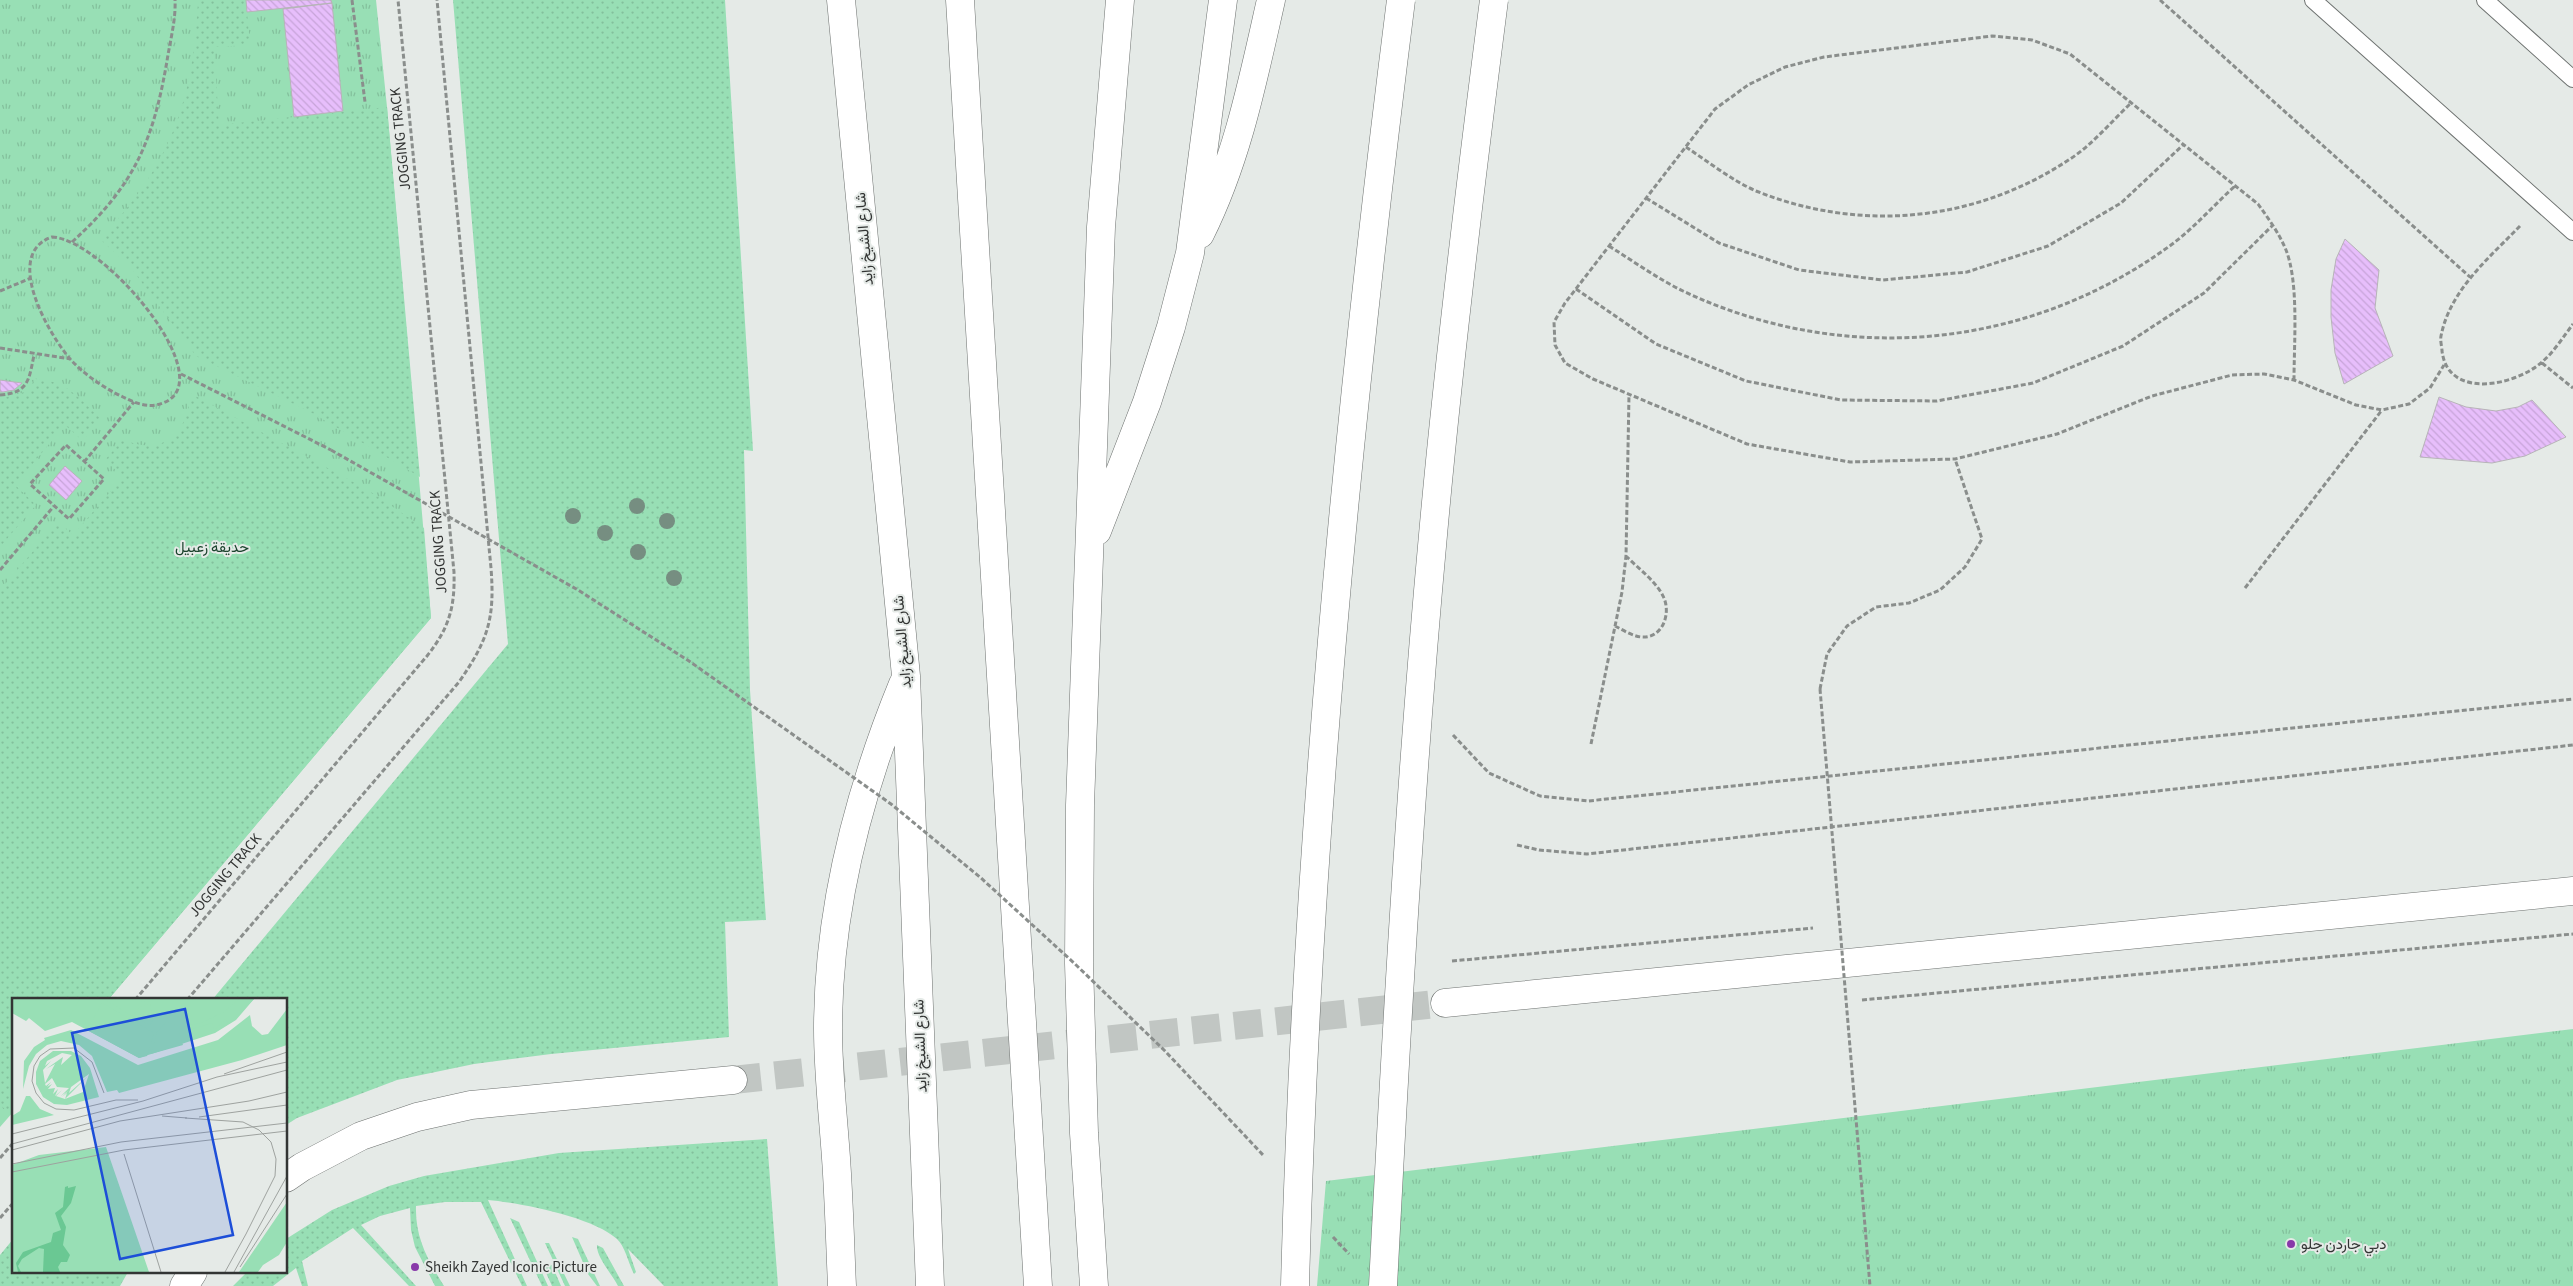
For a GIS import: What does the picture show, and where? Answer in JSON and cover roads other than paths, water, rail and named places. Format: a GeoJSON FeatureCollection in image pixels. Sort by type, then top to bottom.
{"type":"FeatureCollection","features":[{"type":"Feature","properties":{"kind":"highway","name":"شارع الشيخ زايد"},"geometry":{"type":"LineString","coordinates":[[841,0],[906,676],[930,1286]]}},
{"type":"Feature","properties":{"kind":"highway"},"geometry":{"type":"LineString","coordinates":[[960,0],[1038,1286]]}},
{"type":"Feature","properties":{"kind":"highway"},"geometry":{"type":"LineString","coordinates":[[1094,1286],[1084,1133],[1079,964],[1080,805],[1091,546],[1101,227],[1120,0]]}},
{"type":"Feature","properties":{"kind":"highway"},"geometry":{"type":"LineString","coordinates":[[1091,546],[1121,475],[1147,402],[1171,327],[1190,253],[1222,0]]}},
{"type":"Feature","properties":{"kind":"highway"},"geometry":{"type":"LineString","coordinates":[[1190,253],[1214,206],[1232,158],[1246,109],[1270,0]]}},
{"type":"Feature","properties":{"kind":"highway"},"geometry":{"type":"LineString","coordinates":[[1295,1286],[1307,1002],[1337,585],[1363,322],[1401,0]]}},
{"type":"Feature","properties":{"kind":"highway"},"geometry":{"type":"LineString","coordinates":[[1383,1286],[1410,811],[1433,534],[1462,259],[1494,0]]}},
{"type":"Feature","properties":{"kind":"highway"},"geometry":{"type":"LineString","coordinates":[[842,1286],[836,1157],[829,1093],[828,1028],[831,964],[840,889],[857,816],[878,745],[906,676]]}},
{"type":"Feature","properties":{"kind":"highway"},"geometry":{"type":"LineString","coordinates":[[1445,1003],[2573,891]]}},
{"type":"Feature","properties":{"kind":"highway"},"geometry":{"type":"LineString","coordinates":[[288,1177],[302,1167],[361,1136],[417,1117],[471,1105],[733,1080]]}},
{"type":"Feature","properties":{"kind":"highway"},"geometry":{"type":"LineString","coordinates":[[184,1286],[192,1274]]}},
{"type":"Feature","properties":{"kind":"lane"},"geometry":{"type":"LineString","coordinates":[[2313,0],[2573,232]]}},
{"type":"Feature","properties":{"kind":"lane"},"geometry":{"type":"LineString","coordinates":[[2485,0],[2573,79]]}},
{"type":"Feature","properties":{"kind":"tunnel"},"geometry":{"type":"LineString","coordinates":[[733,1080],[1445,1003]]}},
{"type":"Feature","properties":{"kind":"place","name":"دبي جاردن جلو"},"geometry":{"type":"Point","coordinates":[2291,1244]}},
{"type":"Feature","properties":{"kind":"place","name":"Sheikh Zayed Iconic Picture"},"geometry":{"type":"Point","coordinates":[415,1267]}},
{"type":"Feature","properties":{"kind":"park label","name":"حديقة زعبيل"},"geometry":{"type":"Point","coordinates":[212,547]}}]}
